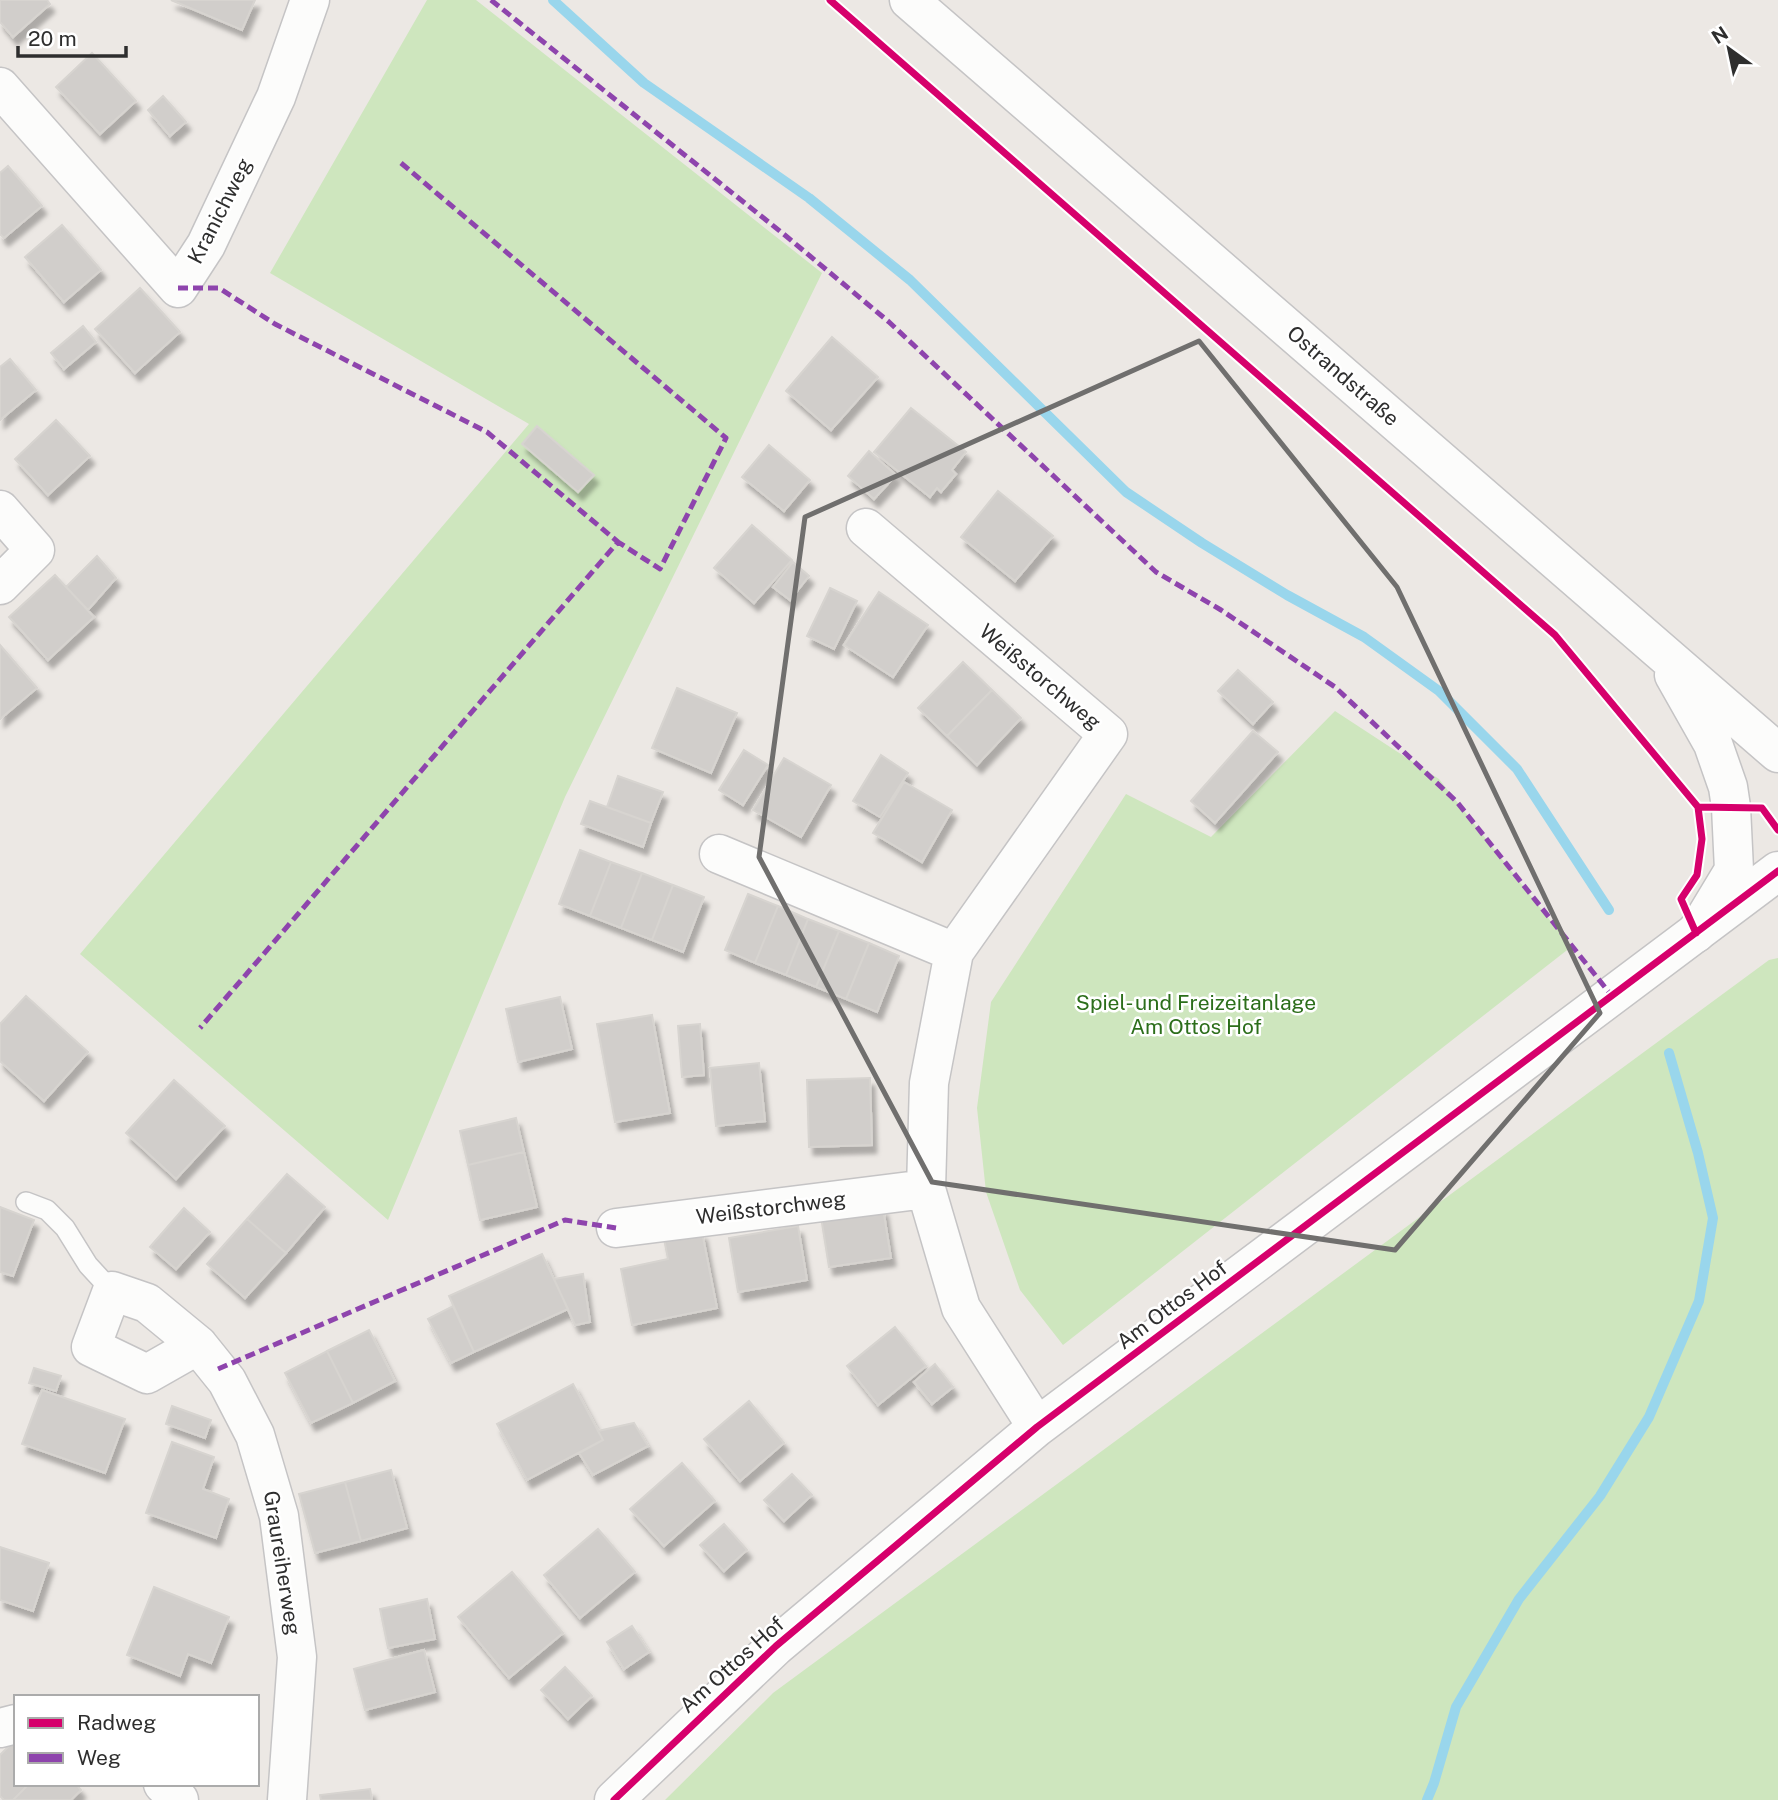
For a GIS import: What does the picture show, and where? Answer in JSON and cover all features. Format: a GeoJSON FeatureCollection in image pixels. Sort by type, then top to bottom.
{"type":"FeatureCollection","features":[{"type":"Feature","properties":{"kind":"street","name":"Kranichweg"},"geometry":{"type":"LineString","coordinates":[[0,87],[178,288],[206,245],[276,96],[310,0]]}},
{"type":"Feature","properties":{"kind":"street","name":"Ostrandstraße"},"geometry":{"type":"LineString","coordinates":[[908,0],[1778,753]]}},
{"type":"Feature","properties":{"kind":"street"},"geometry":{"type":"LineString","coordinates":[[0,510],[35,550],[0,585]]}},
{"type":"Feature","properties":{"kind":"street","name":"Weißstorchweg"},"geometry":{"type":"LineString","coordinates":[[866,528],[1108,734],[954,952],[929,1083],[926,1189],[961,1308],[1037,1427]]}},
{"type":"Feature","properties":{"kind":"street"},"geometry":{"type":"LineString","coordinates":[[1662,652],[1713,744],[1728,787],[1731,807],[1734,870],[1696,933]]}},
{"type":"Feature","properties":{"kind":"street"},"geometry":{"type":"LineString","coordinates":[[719,854],[954,952]]}},
{"type":"Feature","properties":{"kind":"street","name":"Am Ottos Hof"},"geometry":{"type":"LineString","coordinates":[[614,1800],[776,1646],[1037,1427],[1778,871]]}},
{"type":"Feature","properties":{"kind":"street","name":"Weißstorchweg"},"geometry":{"type":"LineString","coordinates":[[617,1228],[926,1189]]}},
{"type":"Feature","properties":{"kind":"street"},"geometry":{"type":"LineString","coordinates":[[112,1291],[91,1348],[147,1374],[198,1345]]}},
{"type":"Feature","properties":{"kind":"street","name":"Graureiherweg"},"geometry":{"type":"LineString","coordinates":[[112,1291],[147,1303],[198,1345],[227,1381],[255,1435],[279,1516],[298,1657],[287,1800]]}},
{"type":"Feature","properties":{"kind":"street"},"geometry":{"type":"LineString","coordinates":[[165,1786],[179,1800]]}},
{"type":"Feature","properties":{"kind":"lane"},"geometry":{"type":"LineString","coordinates":[[26,1202],[47,1210],[65,1228],[88,1265],[112,1291]]}},
{"type":"Feature","properties":{"kind":"highlighted area"},"geometry":{"type":"Polygon","coordinates":[[[1199,341],[1397,587],[1600,1013],[1395,1250],[932,1182],[759,857],[805,517],[1199,341]]]}},
{"type":"Feature","properties":{"kind":"green space"},"geometry":{"type":"Polygon","coordinates":[[[427,0],[476,0],[822,273],[565,797],[388,1220],[80,954],[529,424],[270,273],[427,0]]]}},
{"type":"Feature","properties":{"kind":"green space","name":"Spiel- und Freizeitanlage Am Ottos Hof"},"geometry":{"type":"Polygon","coordinates":[[[1335,711],[1439,779],[1571,947],[1063,1345],[1020,1290],[986,1192],[977,1108],[991,1002],[1126,794],[1211,837],[1335,711]]]}},
{"type":"Feature","properties":{"kind":"green space"},"geometry":{"type":"Polygon","coordinates":[[[1778,958],[1778,1800],[665,1800],[773,1693],[1769,960],[1778,958]]]}},
{"type":"Feature","properties":{"kind":"building"},"geometry":{"type":"Polygon","coordinates":[[[0,0],[47,0],[50,4],[13,37],[0,22],[0,0]]]}},
{"type":"Feature","properties":{"kind":"building"},"geometry":{"type":"Polygon","coordinates":[[[171,0],[255,0],[242,30],[171,0]]]}},
{"type":"Feature","properties":{"kind":"building"},"geometry":{"type":"Polygon","coordinates":[[[92,53],[136,101],[100,134],[56,87],[92,53]]]}},
{"type":"Feature","properties":{"kind":"building"},"geometry":{"type":"Polygon","coordinates":[[[163,96],[186,122],[170,136],[148,110],[163,96]]]}},
{"type":"Feature","properties":{"kind":"building"},"geometry":{"type":"Polygon","coordinates":[[[8,166],[42,206],[4,238],[0,234],[0,173],[8,166]]]}},
{"type":"Feature","properties":{"kind":"building"},"geometry":{"type":"Polygon","coordinates":[[[62,225],[101,270],[64,302],[25,257],[62,225]]]}},
{"type":"Feature","properties":{"kind":"building"},"geometry":{"type":"Polygon","coordinates":[[[140,288],[180,332],[135,373],[95,329],[140,288]]]}},
{"type":"Feature","properties":{"kind":"building"},"geometry":{"type":"Polygon","coordinates":[[[83,326],[96,342],[64,369],[51,353],[83,326]]]}},
{"type":"Feature","properties":{"kind":"building"},"geometry":{"type":"Polygon","coordinates":[[[832,337],[878,377],[831,430],[786,391],[832,337]]]}},
{"type":"Feature","properties":{"kind":"building"},"geometry":{"type":"Polygon","coordinates":[[[10,359],[36,390],[0,420],[0,367],[10,359]]]}},
{"type":"Feature","properties":{"kind":"building"},"geometry":{"type":"Polygon","coordinates":[[[911,408],[966,452],[952,470],[956,474],[941,492],[937,488],[930,497],[874,452],[911,408]]]}},
{"type":"Feature","properties":{"kind":"building"},"geometry":{"type":"Polygon","coordinates":[[[56,420],[90,456],[48,495],[15,459],[56,420]]]}},
{"type":"Feature","properties":{"kind":"building"},"geometry":{"type":"Polygon","coordinates":[[[537,426],[594,475],[578,492],[522,444],[537,426]]]}},
{"type":"Feature","properties":{"kind":"building"},"geometry":{"type":"Polygon","coordinates":[[[769,445],[810,480],[784,511],[742,477],[769,445]]]}},
{"type":"Feature","properties":{"kind":"building"},"geometry":{"type":"Polygon","coordinates":[[[869,451],[896,475],[874,499],[848,476],[869,451]]]}},
{"type":"Feature","properties":{"kind":"building"},"geometry":{"type":"Polygon","coordinates":[[[998,491],[1053,536],[1015,581],[961,537],[998,491]]]}},
{"type":"Feature","properties":{"kind":"building"},"geometry":{"type":"Polygon","coordinates":[[[752,525],[792,560],[754,603],[714,568],[752,525]]]}},
{"type":"Feature","properties":{"kind":"building"},"geometry":{"type":"Polygon","coordinates":[[[97,556],[116,578],[88,610],[66,587],[97,556]]]}},
{"type":"Feature","properties":{"kind":"building"},"geometry":{"type":"Polygon","coordinates":[[[793,562],[809,576],[790,600],[773,587],[793,562]]]}},
{"type":"Feature","properties":{"kind":"building"},"geometry":{"type":"Polygon","coordinates":[[[55,575],[94,617],[48,660],[9,617],[55,575]]]}},
{"type":"Feature","properties":{"kind":"building"},"geometry":{"type":"Polygon","coordinates":[[[830,588],[857,601],[834,649],[807,636],[830,588]]]}},
{"type":"Feature","properties":{"kind":"building"},"geometry":{"type":"Polygon","coordinates":[[[879,592],[928,625],[893,677],[844,645],[879,592]]]}},
{"type":"Feature","properties":{"kind":"building"},"geometry":{"type":"Polygon","coordinates":[[[0,645],[37,688],[0,719],[0,645]]]}},
{"type":"Feature","properties":{"kind":"building"},"geometry":{"type":"Polygon","coordinates":[[[963,662],[992,690],[947,736],[918,708],[963,662]]]}},
{"type":"Feature","properties":{"kind":"building"},"geometry":{"type":"Polygon","coordinates":[[[1238,670],[1273,702],[1253,724],[1218,691],[1238,670]]]}},
{"type":"Feature","properties":{"kind":"building"},"geometry":{"type":"Polygon","coordinates":[[[677,688],[737,713],[711,773],[652,748],[677,688]]]}},
{"type":"Feature","properties":{"kind":"building"},"geometry":{"type":"Polygon","coordinates":[[[992,690],[1021,718],[977,765],[947,736],[992,690]]]}},
{"type":"Feature","properties":{"kind":"building"},"geometry":{"type":"Polygon","coordinates":[[[1253,731],[1278,752],[1215,823],[1191,801],[1253,731]]]}},
{"type":"Feature","properties":{"kind":"building"},"geometry":{"type":"Polygon","coordinates":[[[744,750],[768,765],[743,805],[719,790],[744,750]]]}},
{"type":"Feature","properties":{"kind":"building"},"geometry":{"type":"Polygon","coordinates":[[[881,755],[908,773],[880,817],[853,801],[881,755]]]}},
{"type":"Feature","properties":{"kind":"building"},"geometry":{"type":"Polygon","coordinates":[[[784,758],[831,785],[801,837],[753,810],[784,758]]]}},
{"type":"Feature","properties":{"kind":"building"},"geometry":{"type":"Polygon","coordinates":[[[618,776],[663,792],[651,823],[607,807],[618,776]]]}},
{"type":"Feature","properties":{"kind":"building"},"geometry":{"type":"Polygon","coordinates":[[[904,782],[952,810],[922,862],[873,833],[904,782]]]}},
{"type":"Feature","properties":{"kind":"building"},"geometry":{"type":"Polygon","coordinates":[[[590,801],[651,823],[643,847],[581,824],[590,801]]]}},
{"type":"Feature","properties":{"kind":"building"},"geometry":{"type":"Polygon","coordinates":[[[580,850],[611,862],[590,916],[559,904],[580,850]]]}},
{"type":"Feature","properties":{"kind":"building"},"geometry":{"type":"Polygon","coordinates":[[[611,862],[642,873],[621,928],[590,916],[611,862]]]}},
{"type":"Feature","properties":{"kind":"building"},"geometry":{"type":"Polygon","coordinates":[[[642,873],[673,885],[652,940],[621,928],[642,873]]]}},
{"type":"Feature","properties":{"kind":"building"},"geometry":{"type":"Polygon","coordinates":[[[673,885],[704,897],[683,952],[652,940],[673,885]]]}},
{"type":"Feature","properties":{"kind":"building"},"geometry":{"type":"Polygon","coordinates":[[[748,894],[778,906],[755,963],[725,950],[748,894]]]}},
{"type":"Feature","properties":{"kind":"building"},"geometry":{"type":"Polygon","coordinates":[[[778,906],[808,919],[786,975],[755,963],[778,906]]]}},
{"type":"Feature","properties":{"kind":"building"},"geometry":{"type":"Polygon","coordinates":[[[808,919],[839,931],[816,987],[786,975],[808,919]]]}},
{"type":"Feature","properties":{"kind":"building"},"geometry":{"type":"Polygon","coordinates":[[[839,931],[869,943],[846,999],[816,987],[839,931]]]}},
{"type":"Feature","properties":{"kind":"building"},"geometry":{"type":"Polygon","coordinates":[[[869,943],[899,956],[877,1012],[846,999],[869,943]]]}},
{"type":"Feature","properties":{"kind":"building"},"geometry":{"type":"Polygon","coordinates":[[[26,996],[88,1052],[44,1101],[0,1061],[0,1024],[26,996]]]}},
{"type":"Feature","properties":{"kind":"building"},"geometry":{"type":"Polygon","coordinates":[[[560,997],[572,1049],[518,1062],[506,1009],[560,997]]]}},
{"type":"Feature","properties":{"kind":"building"},"geometry":{"type":"Polygon","coordinates":[[[652,1015],[670,1113],[615,1122],[597,1024],[652,1015]]]}},
{"type":"Feature","properties":{"kind":"building"},"geometry":{"type":"Polygon","coordinates":[[[700,1024],[704,1075],[682,1077],[678,1026],[700,1024]]]}},
{"type":"Feature","properties":{"kind":"building"},"geometry":{"type":"Polygon","coordinates":[[[759,1063],[765,1121],[716,1126],[710,1068],[759,1063]]]}},
{"type":"Feature","properties":{"kind":"building"},"geometry":{"type":"Polygon","coordinates":[[[870,1078],[872,1145],[809,1147],[807,1080],[870,1078]]]}},
{"type":"Feature","properties":{"kind":"building"},"geometry":{"type":"Polygon","coordinates":[[[174,1080],[225,1126],[176,1179],[126,1133],[174,1080]]]}},
{"type":"Feature","properties":{"kind":"building"},"geometry":{"type":"Polygon","coordinates":[[[516,1118],[524,1152],[468,1165],[460,1131],[516,1118]]]}},
{"type":"Feature","properties":{"kind":"building"},"geometry":{"type":"Polygon","coordinates":[[[524,1152],[537,1207],[480,1220],[468,1165],[524,1152]]]}},
{"type":"Feature","properties":{"kind":"building"},"geometry":{"type":"Polygon","coordinates":[[[287,1174],[325,1207],[286,1253],[247,1219],[287,1174]]]}},
{"type":"Feature","properties":{"kind":"building"},"geometry":{"type":"Polygon","coordinates":[[[0,1207],[34,1220],[13,1276],[0,1272],[0,1207]]]}},
{"type":"Feature","properties":{"kind":"building"},"geometry":{"type":"Polygon","coordinates":[[[184,1208],[210,1232],[176,1269],[150,1247],[184,1208]]]}},
{"type":"Feature","properties":{"kind":"building"},"geometry":{"type":"Polygon","coordinates":[[[883,1208],[891,1258],[829,1267],[821,1217],[883,1208]]]}},
{"type":"Feature","properties":{"kind":"building"},"geometry":{"type":"Polygon","coordinates":[[[247,1219],[286,1253],[245,1298],[207,1264],[247,1219]]]}},
{"type":"Feature","properties":{"kind":"building"},"geometry":{"type":"Polygon","coordinates":[[[798,1226],[807,1280],[738,1292],[729,1238],[798,1226]]]}},
{"type":"Feature","properties":{"kind":"building"},"geometry":{"type":"Polygon","coordinates":[[[702,1232],[717,1308],[632,1325],[621,1269],[668,1259],[664,1239],[702,1232]]]}},
{"type":"Feature","properties":{"kind":"building"},"geometry":{"type":"Polygon","coordinates":[[[542,1254],[568,1309],[474,1352],[449,1296],[542,1254]]]}},
{"type":"Feature","properties":{"kind":"building"},"geometry":{"type":"Polygon","coordinates":[[[583,1274],[590,1322],[575,1325],[554,1279],[583,1274]]]}},
{"type":"Feature","properties":{"kind":"building"},"geometry":{"type":"Polygon","coordinates":[[[453,1306],[474,1352],[451,1363],[428,1319],[453,1306]]]}},
{"type":"Feature","properties":{"kind":"building"},"geometry":{"type":"Polygon","coordinates":[[[895,1327],[926,1366],[878,1405],[847,1366],[895,1327]]]}},
{"type":"Feature","properties":{"kind":"building"},"geometry":{"type":"Polygon","coordinates":[[[369,1330],[395,1381],[353,1403],[327,1351],[369,1330]]]}},
{"type":"Feature","properties":{"kind":"building"},"geometry":{"type":"Polygon","coordinates":[[[327,1351],[353,1403],[311,1423],[285,1373],[327,1351]]]}},
{"type":"Feature","properties":{"kind":"building"},"geometry":{"type":"Polygon","coordinates":[[[935,1364],[953,1387],[932,1404],[914,1382],[935,1364]]]}},
{"type":"Feature","properties":{"kind":"building"},"geometry":{"type":"Polygon","coordinates":[[[34,1368],[61,1376],[56,1391],[29,1383],[34,1368]]]}},
{"type":"Feature","properties":{"kind":"building"},"geometry":{"type":"Polygon","coordinates":[[[573,1384],[603,1440],[527,1480],[497,1424],[573,1384]]]}},
{"type":"Feature","properties":{"kind":"building"},"geometry":{"type":"Polygon","coordinates":[[[42,1390],[125,1419],[105,1473],[22,1444],[42,1390]]]}},
{"type":"Feature","properties":{"kind":"building"},"geometry":{"type":"Polygon","coordinates":[[[749,1401],[784,1443],[740,1481],[704,1439],[749,1401]]]}},
{"type":"Feature","properties":{"kind":"building"},"geometry":{"type":"Polygon","coordinates":[[[172,1406],[211,1420],[205,1438],[166,1424],[172,1406]]]}},
{"type":"Feature","properties":{"kind":"building"},"geometry":{"type":"Polygon","coordinates":[[[634,1423],[648,1446],[593,1475],[579,1453],[603,1440],[598,1431],[634,1423]]]}},
{"type":"Feature","properties":{"kind":"building"},"geometry":{"type":"Polygon","coordinates":[[[172,1442],[214,1457],[203,1489],[229,1499],[216,1538],[146,1513],[172,1442]]]}},
{"type":"Feature","properties":{"kind":"building"},"geometry":{"type":"Polygon","coordinates":[[[682,1463],[715,1501],[664,1546],[630,1509],[682,1463]]]}},
{"type":"Feature","properties":{"kind":"building"},"geometry":{"type":"Polygon","coordinates":[[[391,1470],[407,1528],[361,1541],[345,1482],[391,1470]]]}},
{"type":"Feature","properties":{"kind":"building"},"geometry":{"type":"Polygon","coordinates":[[[792,1474],[812,1495],[784,1521],[764,1500],[792,1474]]]}},
{"type":"Feature","properties":{"kind":"building"},"geometry":{"type":"Polygon","coordinates":[[[345,1482],[361,1541],[315,1553],[299,1494],[345,1482]]]}},
{"type":"Feature","properties":{"kind":"building"},"geometry":{"type":"Polygon","coordinates":[[[724,1524],[747,1550],[724,1571],[700,1545],[724,1524]]]}},
{"type":"Feature","properties":{"kind":"building"},"geometry":{"type":"Polygon","coordinates":[[[598,1529],[635,1572],[580,1618],[544,1575],[598,1529]]]}},
{"type":"Feature","properties":{"kind":"building"},"geometry":{"type":"Polygon","coordinates":[[[0,1547],[49,1563],[33,1611],[0,1600],[0,1547]]]}},
{"type":"Feature","properties":{"kind":"building"},"geometry":{"type":"Polygon","coordinates":[[[512,1572],[563,1633],[509,1678],[458,1617],[512,1572]]]}},
{"type":"Feature","properties":{"kind":"building"},"geometry":{"type":"Polygon","coordinates":[[[154,1587],[229,1617],[211,1663],[188,1654],[180,1676],[127,1655],[154,1587]]]}},
{"type":"Feature","properties":{"kind":"building"},"geometry":{"type":"Polygon","coordinates":[[[427,1599],[435,1639],[388,1648],[380,1609],[427,1599]]]}},
{"type":"Feature","properties":{"kind":"building"},"geometry":{"type":"Polygon","coordinates":[[[632,1626],[649,1652],[624,1669],[607,1642],[632,1626]]]}},
{"type":"Feature","properties":{"kind":"building"},"geometry":{"type":"Polygon","coordinates":[[[424,1650],[435,1692],[365,1710],[354,1669],[424,1650]]]}},
{"type":"Feature","properties":{"kind":"building"},"geometry":{"type":"Polygon","coordinates":[[[565,1667],[592,1696],[568,1719],[541,1690],[565,1667]]]}},
{"type":"Feature","properties":{"kind":"building"},"geometry":{"type":"Polygon","coordinates":[[[14,1741],[14,1786],[27,1786],[13,1800],[4,1800],[0,1796],[0,1755],[14,1741]]]}},
{"type":"Feature","properties":{"kind":"building"},"geometry":{"type":"Polygon","coordinates":[[[27,1786],[78,1786],[81,1790],[71,1800],[13,1800],[27,1786]]]}},
{"type":"Feature","properties":{"kind":"building"},"geometry":{"type":"Polygon","coordinates":[[[370,1789],[372,1800],[321,1800],[320,1795],[370,1789]]]}},
{"type":"Feature","properties":{"kind":"waterway"},"geometry":{"type":"LineString","coordinates":[[553,0],[644,83],[809,198],[910,280],[1126,492],[1287,595],[1364,637],[1439,691],[1517,769],[1609,910]]}},
{"type":"Feature","properties":{"kind":"waterway"},"geometry":{"type":"LineString","coordinates":[[1427,1800],[1456,1707],[1519,1599],[1600,1496],[1649,1417],[1699,1301],[1713,1218],[1698,1153],[1669,1053]]}},
{"type":"Feature","properties":{"kind":"marked path"},"geometry":{"type":"LineString","coordinates":[[491,0],[889,322],[1156,572],[1221,610],[1335,687],[1457,802],[1612,996]]}},
{"type":"Feature","properties":{"kind":"marked path"},"geometry":{"type":"LineString","coordinates":[[401,163],[726,438],[660,569],[618,542]]}},
{"type":"Feature","properties":{"kind":"marked path"},"geometry":{"type":"LineString","coordinates":[[178,288],[219,288],[275,324],[487,432],[618,542],[200,1028]]}},
{"type":"Feature","properties":{"kind":"marked path"},"geometry":{"type":"LineString","coordinates":[[218,1369],[565,1220],[616,1228]]}},
{"type":"Feature","properties":{"kind":"cycle path"},"geometry":{"type":"LineString","coordinates":[[830,0],[1555,635],[1698,807],[1702,839],[1697,875],[1681,899],[1696,933]]}},
{"type":"Feature","properties":{"kind":"cycle path"},"geometry":{"type":"LineString","coordinates":[[1698,807],[1762,808],[1778,830]]}},
{"type":"Feature","properties":{"kind":"cycle path"},"geometry":{"type":"LineString","coordinates":[[614,1800],[776,1646],[1037,1427],[1778,871]]}}]}
